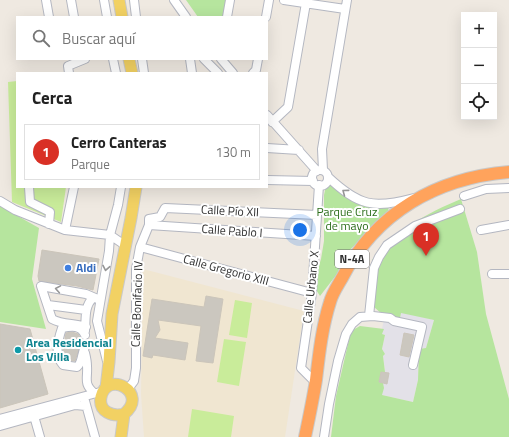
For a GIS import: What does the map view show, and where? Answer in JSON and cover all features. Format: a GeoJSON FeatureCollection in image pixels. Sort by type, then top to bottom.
{"type":"FeatureCollection","features":[{"type":"Feature","properties":{"kind":"highway","name":"N-4A"},"geometry":{"type":"LineString","coordinates":[[305,437],[321,342],[330,301],[349,264],[365,242],[383,224],[406,205],[422,196],[451,183],[486,174],[509,172]]}},
{"type":"Feature","properties":{"kind":"main road"},"geometry":{"type":"LineString","coordinates":[[119,0],[122,16]]}},
{"type":"Feature","properties":{"kind":"main road"},"geometry":{"type":"LineString","coordinates":[[129,60],[132,72]]}},
{"type":"Feature","properties":{"kind":"main road"},"geometry":{"type":"LineString","coordinates":[[121,437],[111,415],[103,408],[101,403],[101,391],[109,366],[112,314],[136,188]]}},
{"type":"Feature","properties":{"kind":"main road"},"geometry":{"type":"LineString","coordinates":[[109,366],[123,386],[131,393],[132,404],[124,414],[117,416],[111,415]]}},
{"type":"Feature","properties":{"kind":"main road"},"geometry":{"type":"LineString","coordinates":[[101,391],[112,385],[123,386]]}},
{"type":"Feature","properties":{"kind":"main road"},"geometry":{"type":"LineString","coordinates":[[121,437],[124,414]]}},
{"type":"Feature","properties":{"kind":"street"},"geometry":{"type":"LineString","coordinates":[[46,0],[49,16]]}},
{"type":"Feature","properties":{"kind":"street"},"geometry":{"type":"LineString","coordinates":[[71,0],[74,16]]}},
{"type":"Feature","properties":{"kind":"street"},"geometry":{"type":"LineString","coordinates":[[104,0],[107,16]]}},
{"type":"Feature","properties":{"kind":"street"},"geometry":{"type":"LineString","coordinates":[[134,0],[136,16]]}},
{"type":"Feature","properties":{"kind":"street"},"geometry":{"type":"LineString","coordinates":[[174,0],[185,16]]}},
{"type":"Feature","properties":{"kind":"street"},"geometry":{"type":"LineString","coordinates":[[227,16],[230,0]]}},
{"type":"Feature","properties":{"kind":"street"},"geometry":{"type":"LineString","coordinates":[[266,16],[269,0]]}},
{"type":"Feature","properties":{"kind":"street"},"geometry":{"type":"LineString","coordinates":[[284,0],[345,9]]}},
{"type":"Feature","properties":{"kind":"street"},"geometry":{"type":"LineString","coordinates":[[268,180],[316,183],[324,185],[327,182],[323,172],[322,149],[347,0]]}},
{"type":"Feature","properties":{"kind":"street"},"geometry":{"type":"LineString","coordinates":[[306,3],[288,107],[270,118],[299,150],[353,197],[366,202],[389,204],[422,196]]}},
{"type":"Feature","properties":{"kind":"street"},"geometry":{"type":"LineString","coordinates":[[69,72],[68,66],[83,60]]}},
{"type":"Feature","properties":{"kind":"street"},"geometry":{"type":"LineString","coordinates":[[114,60],[116,72]]}},
{"type":"Feature","properties":{"kind":"street"},"geometry":{"type":"LineString","coordinates":[[142,60],[144,72]]}},
{"type":"Feature","properties":{"kind":"street"},"geometry":{"type":"LineString","coordinates":[[190,60],[192,72]]}},
{"type":"Feature","properties":{"kind":"street"},"geometry":{"type":"LineString","coordinates":[[205,60],[217,72]]}},
{"type":"Feature","properties":{"kind":"street"},"geometry":{"type":"LineString","coordinates":[[222,60],[231,72]]}},
{"type":"Feature","properties":{"kind":"street"},"geometry":{"type":"LineString","coordinates":[[254,72],[256,70],[258,60]]}},
{"type":"Feature","properties":{"kind":"street"},"geometry":{"type":"LineString","coordinates":[[268,148],[299,150]]}},
{"type":"Feature","properties":{"kind":"street","name":"Calle Urbano X"},"geometry":{"type":"LineString","coordinates":[[315,382],[301,368],[312,293],[316,236],[316,183],[313,175],[323,172]]}},
{"type":"Feature","properties":{"kind":"street"},"geometry":{"type":"LineString","coordinates":[[29,188],[30,202],[50,212],[49,224]]}},
{"type":"Feature","properties":{"kind":"street"},"geometry":{"type":"LineString","coordinates":[[65,230],[74,188]]}},
{"type":"Feature","properties":{"kind":"street"},"geometry":{"type":"LineString","coordinates":[[109,366],[97,321],[96,299],[109,251],[110,235],[121,188]]}},
{"type":"Feature","properties":{"kind":"street"},"geometry":{"type":"LineString","coordinates":[[464,196],[486,190],[509,188]]}},
{"type":"Feature","properties":{"kind":"street"},"geometry":{"type":"LineString","coordinates":[[0,200],[15,210],[65,230],[110,235],[126,246]]}},
{"type":"Feature","properties":{"kind":"street","name":"Calle Pío XII"},"geometry":{"type":"LineString","coordinates":[[149,222],[160,217],[165,208],[317,215]]}},
{"type":"Feature","properties":{"kind":"street"},"geometry":{"type":"LineString","coordinates":[[369,316],[374,268],[387,245],[415,226],[460,209]]}},
{"type":"Feature","properties":{"kind":"street","name":"Calle Pablo I"},"geometry":{"type":"LineString","coordinates":[[149,222],[316,236]]}},
{"type":"Feature","properties":{"kind":"street","name":"Calle Bonifacio IV"},"geometry":{"type":"LineString","coordinates":[[123,386],[134,381],[136,368],[136,269],[140,247],[149,222]]}},
{"type":"Feature","properties":{"kind":"street"},"geometry":{"type":"LineString","coordinates":[[481,230],[509,225]]}},
{"type":"Feature","properties":{"kind":"street","name":"Calle Gregorio XIII"},"geometry":{"type":"LineString","coordinates":[[140,247],[312,293]]}},
{"type":"Feature","properties":{"kind":"street"},"geometry":{"type":"LineString","coordinates":[[492,274],[509,274]]}},
{"type":"Feature","properties":{"kind":"street"},"geometry":{"type":"LineString","coordinates":[[85,331],[79,324],[52,319],[42,286],[86,294],[96,299]]}},
{"type":"Feature","properties":{"kind":"street"},"geometry":{"type":"LineString","coordinates":[[96,299],[88,302],[86,310],[85,347],[88,366],[88,387],[101,391]]}},
{"type":"Feature","properties":{"kind":"street"},"geometry":{"type":"LineString","coordinates":[[48,305],[86,310]]}},
{"type":"Feature","properties":{"kind":"street"},"geometry":{"type":"LineString","coordinates":[[324,437],[333,384],[346,334],[355,321],[360,317],[369,316],[390,318],[394,321],[422,328],[412,365]]}},
{"type":"Feature","properties":{"kind":"street"},"geometry":{"type":"LineString","coordinates":[[85,331],[79,327],[69,326],[62,328],[59,337],[57,356],[59,361],[63,366],[77,367],[80,364],[82,352],[85,347]]}},
{"type":"Feature","properties":{"kind":"street"},"geometry":{"type":"LineString","coordinates":[[0,419],[101,391]]}},
{"type":"Feature","properties":{"kind":"street"},"geometry":{"type":"LineString","coordinates":[[75,398],[85,403],[95,437]]}},
{"type":"Feature","properties":{"kind":"street"},"geometry":{"type":"LineString","coordinates":[[0,426],[75,405],[85,403],[101,403]]}},
{"type":"Feature","properties":{"kind":"street"},"geometry":{"type":"LineString","coordinates":[[34,416],[40,437]]}},
{"type":"Feature","properties":{"kind":"shaded area"},"geometry":{"type":"Polygon","coordinates":[[[143,269],[304,311],[285,437],[144,437],[141,394],[143,269]]]}},
{"type":"Feature","properties":{"kind":"shaded area"},"geometry":{"type":"Polygon","coordinates":[[[401,312],[434,320],[426,348],[419,349],[418,380],[413,402],[382,395],[379,382],[381,372],[385,370],[383,356],[385,354],[382,349],[385,335],[382,334],[382,329],[385,314],[401,312]]]}},
{"type":"Feature","properties":{"kind":"green space"},"geometry":{"type":"Polygon","coordinates":[[[186,0],[226,0],[223,16],[197,16],[186,0]]]}},
{"type":"Feature","properties":{"kind":"green space"},"geometry":{"type":"Polygon","coordinates":[[[16,81],[16,188],[66,188],[61,222],[12,202],[8,82],[16,81]]]}},
{"type":"Feature","properties":{"kind":"green space","name":"Parque Cruz de mayo"},"geometry":{"type":"Polygon","coordinates":[[[328,177],[366,202],[389,204],[387,220],[372,227],[345,255],[337,274],[320,296],[313,285],[321,259],[324,241],[324,195],[328,177]]]}},
{"type":"Feature","properties":{"kind":"green space"},"geometry":{"type":"Polygon","coordinates":[[[461,199],[477,252],[486,314],[509,399],[509,437],[331,437],[336,396],[351,331],[360,326],[384,329],[382,334],[385,335],[382,349],[385,354],[383,356],[385,372],[381,372],[379,382],[383,383],[384,388],[382,395],[413,402],[418,380],[419,349],[426,348],[434,320],[401,313],[400,318],[382,314],[374,307],[376,263],[372,260],[391,240],[412,224],[436,210],[461,199]]]}},
{"type":"Feature","properties":{"kind":"green space"},"geometry":{"type":"Polygon","coordinates":[[[0,206],[39,228],[32,279],[46,329],[0,322],[0,206]]]}},
{"type":"Feature","properties":{"kind":"green space"},"geometry":{"type":"Polygon","coordinates":[[[235,300],[252,303],[247,338],[229,335],[235,300]]]}},
{"type":"Feature","properties":{"kind":"green space"},"geometry":{"type":"Polygon","coordinates":[[[224,339],[246,342],[239,386],[217,382],[224,339]]]}},
{"type":"Feature","properties":{"kind":"green space"},"geometry":{"type":"Polygon","coordinates":[[[192,409],[234,416],[231,437],[188,437],[192,409]]]}},
{"type":"Feature","properties":{"kind":"building","name":"Aldi"},"geometry":{"type":"Polygon","coordinates":[[[42,250],[99,259],[93,290],[77,286],[39,281],[38,276],[42,250]]]}},
{"type":"Feature","properties":{"kind":"building"},"geometry":{"type":"Polygon","coordinates":[[[206,296],[223,299],[213,363],[196,361],[201,326],[158,320],[160,330],[155,338],[188,343],[185,360],[153,355],[152,358],[143,356],[152,299],[204,307],[206,296]]]}},
{"type":"Feature","properties":{"kind":"building","name":"Area Residencial Los Villa"},"geometry":{"type":"Polygon","coordinates":[[[0,324],[30,329],[48,394],[0,408],[0,324]]]}},
{"type":"Feature","properties":{"kind":"building"},"geometry":{"type":"Polygon","coordinates":[[[72,332],[78,334],[82,340],[75,361],[66,360],[63,352],[66,333],[72,332]]]}},
{"type":"Feature","properties":{"kind":"building"},"geometry":{"type":"Polygon","coordinates":[[[404,333],[414,335],[409,357],[400,355],[404,333]]]}},
{"type":"Feature","properties":{"kind":"building"},"geometry":{"type":"Polygon","coordinates":[[[381,372],[389,373],[387,384],[379,382],[381,372]]]}},
{"type":"Feature","properties":{"kind":"place","name":"Cerro Canteras"},"geometry":{"type":"Point","coordinates":[426,256]}},
{"type":"Feature","properties":{"kind":"place","name":"Aldi"},"geometry":{"type":"Point","coordinates":[68,268]}},
{"type":"Feature","properties":{"kind":"place","name":"Area Residencial Los Villa"},"geometry":{"type":"Point","coordinates":[18,350]}}]}
